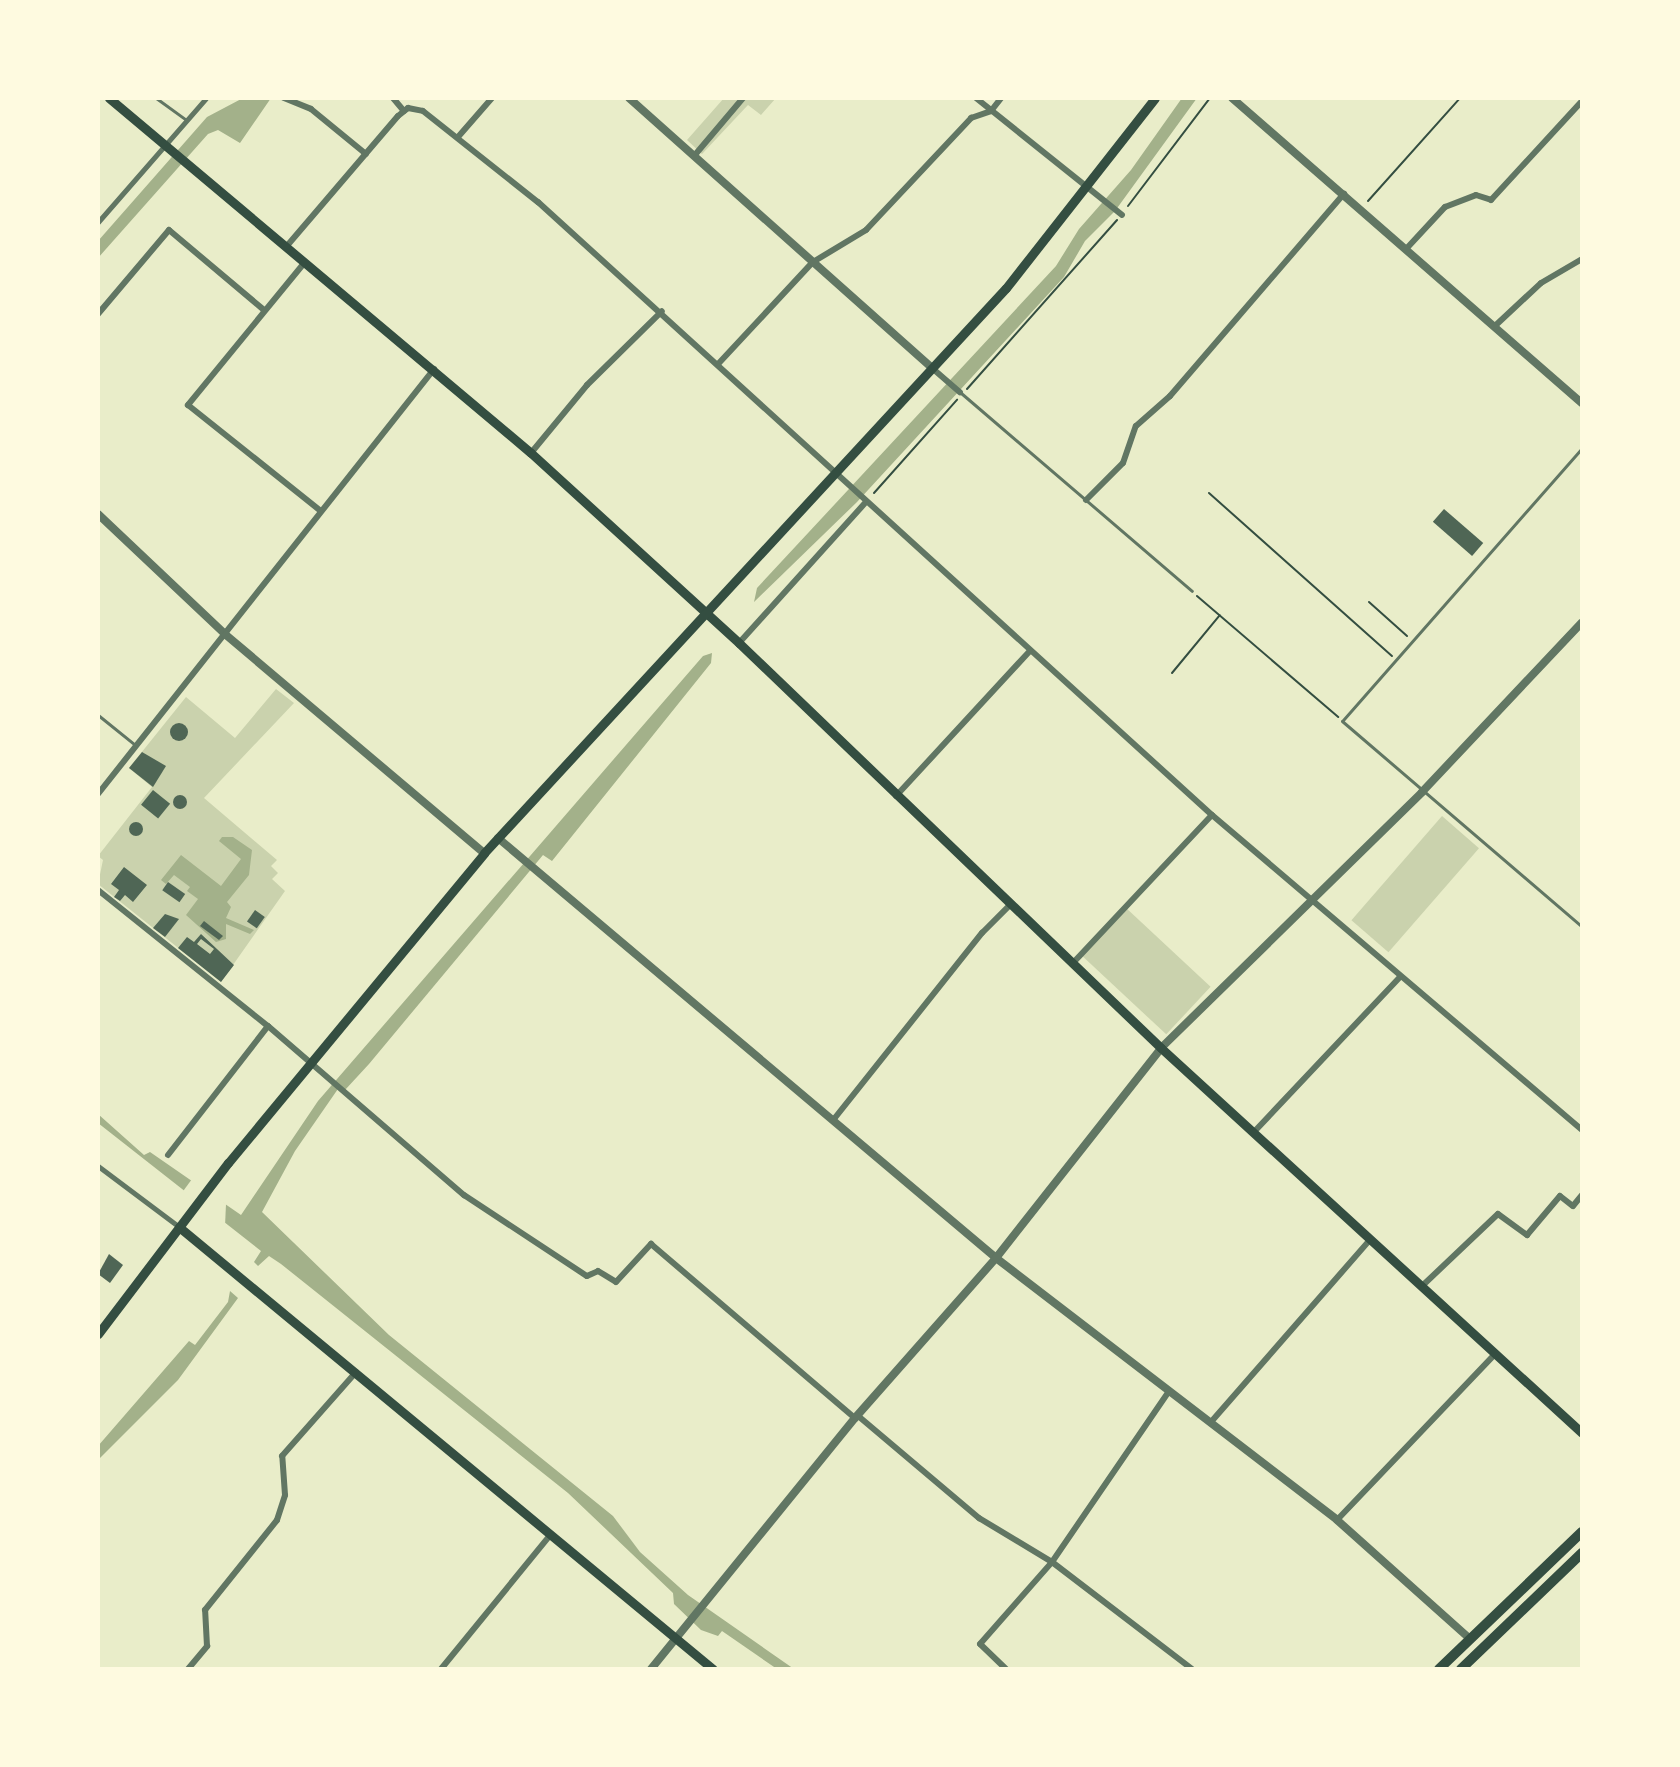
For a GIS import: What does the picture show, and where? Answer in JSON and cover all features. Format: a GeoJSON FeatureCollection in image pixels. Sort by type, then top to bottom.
{"type":"FeatureCollection","features":[{"type":"Feature","properties":{"kind":"main road"},"geometry":{"type":"LineString","coordinates":[[109,98],[531,453],[739,643],[1161,1048],[1582,1433]]}},
{"type":"Feature","properties":{"kind":"main road"},"geometry":{"type":"LineString","coordinates":[[98,1334],[207,1190],[484,853],[932,368],[1088,188],[1155,98]]}},
{"type":"Feature","properties":{"kind":"main road"},"geometry":{"type":"LineString","coordinates":[[179,1227],[713,1669]]}},
{"type":"Feature","properties":{"kind":"main road"},"geometry":{"type":"LineString","coordinates":[[1439,1669],[1582,1532]]}},
{"type":"Feature","properties":{"kind":"main road"},"geometry":{"type":"LineString","coordinates":[[1461,1669],[1582,1553]]}},
{"type":"Feature","properties":{"kind":"street"},"geometry":{"type":"LineString","coordinates":[[98,222],[206,98]]}},
{"type":"Feature","properties":{"kind":"street"},"geometry":{"type":"LineString","coordinates":[[284,98],[311,109],[366,154]]}},
{"type":"Feature","properties":{"kind":"street"},"geometry":{"type":"LineString","coordinates":[[393,98],[404,111]]}},
{"type":"Feature","properties":{"kind":"street"},"geometry":{"type":"LineString","coordinates":[[458,137],[492,98]]}},
{"type":"Feature","properties":{"kind":"street"},"geometry":{"type":"LineString","coordinates":[[629,98],[961,393]]}},
{"type":"Feature","properties":{"kind":"street"},"geometry":{"type":"LineString","coordinates":[[694,156],[743,98]]}},
{"type":"Feature","properties":{"kind":"street"},"geometry":{"type":"LineString","coordinates":[[976,98],[1120,213]]}},
{"type":"Feature","properties":{"kind":"street"},"geometry":{"type":"LineString","coordinates":[[719,363],[813,262],[866,230],[971,118],[991,111],[1001,98]]}},
{"type":"Feature","properties":{"kind":"street"},"geometry":{"type":"LineString","coordinates":[[1232,98],[1497,324],[1582,403]]}},
{"type":"Feature","properties":{"kind":"street"},"geometry":{"type":"LineString","coordinates":[[1407,248],[1445,207],[1476,195],[1491,200],[1582,101]]}},
{"type":"Feature","properties":{"kind":"street"},"geometry":{"type":"LineString","coordinates":[[286,247],[404,111],[423,111],[458,137],[662,311],[863,502],[1308,900],[1582,1130]]}},
{"type":"Feature","properties":{"kind":"street"},"geometry":{"type":"LineString","coordinates":[[1086,500],[1123,463],[1136,426],[1170,396],[1344,194]]}},
{"type":"Feature","properties":{"kind":"street"},"geometry":{"type":"LineString","coordinates":[[98,314],[169,230],[264,310]]}},
{"type":"Feature","properties":{"kind":"street"},"geometry":{"type":"LineString","coordinates":[[1497,324],[1541,283],[1582,259]]}},
{"type":"Feature","properties":{"kind":"street"},"geometry":{"type":"LineString","coordinates":[[305,262],[188,405],[321,511]]}},
{"type":"Feature","properties":{"kind":"street"},"geometry":{"type":"LineString","coordinates":[[531,453],[587,385],[662,311]]}},
{"type":"Feature","properties":{"kind":"street"},"geometry":{"type":"LineString","coordinates":[[98,794],[434,369]]}},
{"type":"Feature","properties":{"kind":"street"},"geometry":{"type":"LineString","coordinates":[[739,643],[863,502]]}},
{"type":"Feature","properties":{"kind":"street"},"geometry":{"type":"LineString","coordinates":[[98,514],[226,635],[484,853]]}},
{"type":"Feature","properties":{"kind":"street"},"geometry":{"type":"LineString","coordinates":[[651,1669],[856,1416],[996,1258],[1161,1048],[1308,900],[1422,792],[1582,622]]}},
{"type":"Feature","properties":{"kind":"street"},"geometry":{"type":"LineString","coordinates":[[896,796],[1030,651]]}},
{"type":"Feature","properties":{"kind":"street"},"geometry":{"type":"LineString","coordinates":[[1072,964],[1212,815]]}},
{"type":"Feature","properties":{"kind":"street"},"geometry":{"type":"LineString","coordinates":[[498,838],[996,1258],[1337,1520],[1470,1639]]}},
{"type":"Feature","properties":{"kind":"street"},"geometry":{"type":"LineString","coordinates":[[98,890],[268,1026],[310,1066],[341,1088],[464,1195],[587,1276],[598,1271],[616,1282],[651,1244],[979,1518],[1052,1562],[1192,1669]]}},
{"type":"Feature","properties":{"kind":"street"},"geometry":{"type":"LineString","coordinates":[[834,1119],[982,933],[1010,905]]}},
{"type":"Feature","properties":{"kind":"street"},"geometry":{"type":"LineString","coordinates":[[1253,1133],[1400,977]]}},
{"type":"Feature","properties":{"kind":"street"},"geometry":{"type":"LineString","coordinates":[[168,1155],[268,1026]]}},
{"type":"Feature","properties":{"kind":"street"},"geometry":{"type":"LineString","coordinates":[[98,1166],[179,1227]]}},
{"type":"Feature","properties":{"kind":"street"},"geometry":{"type":"LineString","coordinates":[[1421,1287],[1498,1214],[1527,1235],[1560,1196],[1573,1206],[1582,1195]]}},
{"type":"Feature","properties":{"kind":"street"},"geometry":{"type":"LineString","coordinates":[[1211,1422],[1369,1241]]}},
{"type":"Feature","properties":{"kind":"street"},"geometry":{"type":"LineString","coordinates":[[1337,1520],[1495,1354]]}},
{"type":"Feature","properties":{"kind":"street"},"geometry":{"type":"LineString","coordinates":[[188,1669],[207,1646],[205,1610],[277,1520],[285,1495],[282,1456],[356,1372]]}},
{"type":"Feature","properties":{"kind":"street"},"geometry":{"type":"LineString","coordinates":[[1006,1669],[980,1644],[1052,1562],[1169,1391]]}},
{"type":"Feature","properties":{"kind":"street"},"geometry":{"type":"LineString","coordinates":[[441,1669],[551,1534]]}},
{"type":"Feature","properties":{"kind":"lane"},"geometry":{"type":"LineString","coordinates":[[156,98],[185,120]]}},
{"type":"Feature","properties":{"kind":"lane"},"geometry":{"type":"LineString","coordinates":[[961,393],[1192,591]]}},
{"type":"Feature","properties":{"kind":"lane"},"geometry":{"type":"LineString","coordinates":[[1582,448],[1342,721],[1582,927]]}},
{"type":"Feature","properties":{"kind":"lane"},"geometry":{"type":"LineString","coordinates":[[98,715],[137,746]]}},
{"type":"Feature","properties":{"kind":"path"},"geometry":{"type":"LineString","coordinates":[[863,502],[1120,213],[1210,98]]}},
{"type":"Feature","properties":{"kind":"path"},"geometry":{"type":"LineString","coordinates":[[1361,209],[1460,98]]}},
{"type":"Feature","properties":{"kind":"path"},"geometry":{"type":"LineString","coordinates":[[1209,493],[1396,659]]}},
{"type":"Feature","properties":{"kind":"path"},"geometry":{"type":"LineString","coordinates":[[1192,591],[1342,721]]}},
{"type":"Feature","properties":{"kind":"path"},"geometry":{"type":"LineString","coordinates":[[1369,602],[1412,641]]}},
{"type":"Feature","properties":{"kind":"path"},"geometry":{"type":"LineString","coordinates":[[1172,673],[1220,615]]}},
{"type":"Feature","properties":{"kind":"shaded area"},"geometry":{"type":"Polygon","coordinates":[[[243,98],[271,98],[240,143],[218,130],[208,134],[98,258],[98,241],[207,117],[243,98]]]}},
{"type":"Feature","properties":{"kind":"shaded area"},"geometry":{"type":"Polygon","coordinates":[[[724,98],[776,98],[761,115],[748,105],[702,154],[687,140],[724,98]]]}},
{"type":"Feature","properties":{"kind":"shaded area"},"geometry":{"type":"Polygon","coordinates":[[[1182,98],[1197,98],[1115,211],[1085,241],[1064,277],[857,502],[754,602],[757,588],[1056,266],[1079,229],[1131,170],[1182,98]]]}},
{"type":"Feature","properties":{"kind":"shaded area"},"geometry":{"type":"Polygon","coordinates":[[[712,653],[711,663],[552,861],[543,855],[369,1064],[345,1090],[340,1086],[295,1151],[262,1212],[389,1335],[613,1516],[640,1552],[688,1595],[794,1669],[777,1669],[722,1631],[718,1636],[701,1630],[674,1604],[673,1593],[568,1493],[281,1264],[269,1256],[258,1266],[254,1262],[261,1251],[98,1123],[98,1114],[144,1155],[150,1152],[241,1215],[318,1101],[703,656],[712,653]]]}},
{"type":"Feature","properties":{"kind":"shaded area"},"geometry":{"type":"Polygon","coordinates":[[[276,689],[294,703],[204,798],[277,860],[271,866],[278,873],[272,879],[285,891],[221,982],[98,884],[103,860],[98,856],[152,787],[129,768],[186,697],[235,738],[276,689]]]}},
{"type":"Feature","properties":{"kind":"shaded area"},"geometry":{"type":"Polygon","coordinates":[[[1442,816],[1479,848],[1388,952],[1351,920],[1442,816]]]}},
{"type":"Feature","properties":{"kind":"shaded area"},"geometry":{"type":"Polygon","coordinates":[[[222,837],[233,837],[252,850],[249,875],[227,902],[231,907],[226,918],[254,930],[250,934],[226,924],[226,939],[216,942],[186,915],[198,899],[187,891],[190,887],[174,875],[166,884],[161,880],[181,855],[221,886],[241,859],[219,841],[222,837]]]}},
{"type":"Feature","properties":{"kind":"shaded area"},"geometry":{"type":"Polygon","coordinates":[[[1125,907],[1211,987],[1166,1034],[1081,955],[1125,907]]]}},
{"type":"Feature","properties":{"kind":"shaded area"},"geometry":{"type":"Polygon","coordinates":[[[230,1291],[238,1298],[178,1380],[98,1460],[98,1446],[189,1341],[195,1345],[228,1302],[230,1291]]]}},
{"type":"Feature","properties":{"kind":"pier"},"geometry":{"type":"Polygon","coordinates":[[[192,1179],[226,1204],[225,1226],[181,1194],[192,1179]]]}},
{"type":"Feature","properties":{"kind":"building"},"geometry":{"type":"Polygon","coordinates":[[[1444,509],[1483,543],[1472,556],[1433,522],[1444,509]]]}},
{"type":"Feature","properties":{"kind":"building"},"geometry":{"type":"Polygon","coordinates":[[[179,723],[188,732],[179,741],[170,732],[179,723]]]}},
{"type":"Feature","properties":{"kind":"building"},"geometry":{"type":"Polygon","coordinates":[[[142,752],[166,766],[153,787],[129,768],[142,752]]]}},
{"type":"Feature","properties":{"kind":"building"},"geometry":{"type":"Polygon","coordinates":[[[153,790],[170,804],[158,819],[141,805],[153,790]]]}},
{"type":"Feature","properties":{"kind":"building"},"geometry":{"type":"Polygon","coordinates":[[[180,795],[187,802],[180,809],[173,802],[180,795]]]}},
{"type":"Feature","properties":{"kind":"building"},"geometry":{"type":"Polygon","coordinates":[[[136,822],[143,829],[136,836],[129,829],[136,822]]]}},
{"type":"Feature","properties":{"kind":"building"},"geometry":{"type":"Polygon","coordinates":[[[124,867],[147,885],[133,902],[125,895],[120,901],[114,897],[119,890],[111,884],[124,867]]]}},
{"type":"Feature","properties":{"kind":"building"},"geometry":{"type":"Polygon","coordinates":[[[168,882],[185,894],[179,902],[162,890],[168,882]]]}},
{"type":"Feature","properties":{"kind":"building"},"geometry":{"type":"Polygon","coordinates":[[[255,910],[265,917],[257,928],[247,921],[255,910]]]}},
{"type":"Feature","properties":{"kind":"building"},"geometry":{"type":"Polygon","coordinates":[[[165,914],[179,919],[165,937],[153,928],[165,914]]]}},
{"type":"Feature","properties":{"kind":"building"},"geometry":{"type":"Polygon","coordinates":[[[204,921],[223,936],[219,940],[200,926],[204,921]]]}},
{"type":"Feature","properties":{"kind":"building"},"geometry":{"type":"Polygon","coordinates":[[[201,934],[234,965],[221,982],[178,948],[187,937],[194,942],[201,934]],[[201,939],[197,944],[210,954],[214,949],[201,939]]]}},
{"type":"Feature","properties":{"kind":"building"},"geometry":{"type":"Polygon","coordinates":[[[109,1254],[123,1265],[110,1283],[98,1274],[109,1254]]]}}]}
